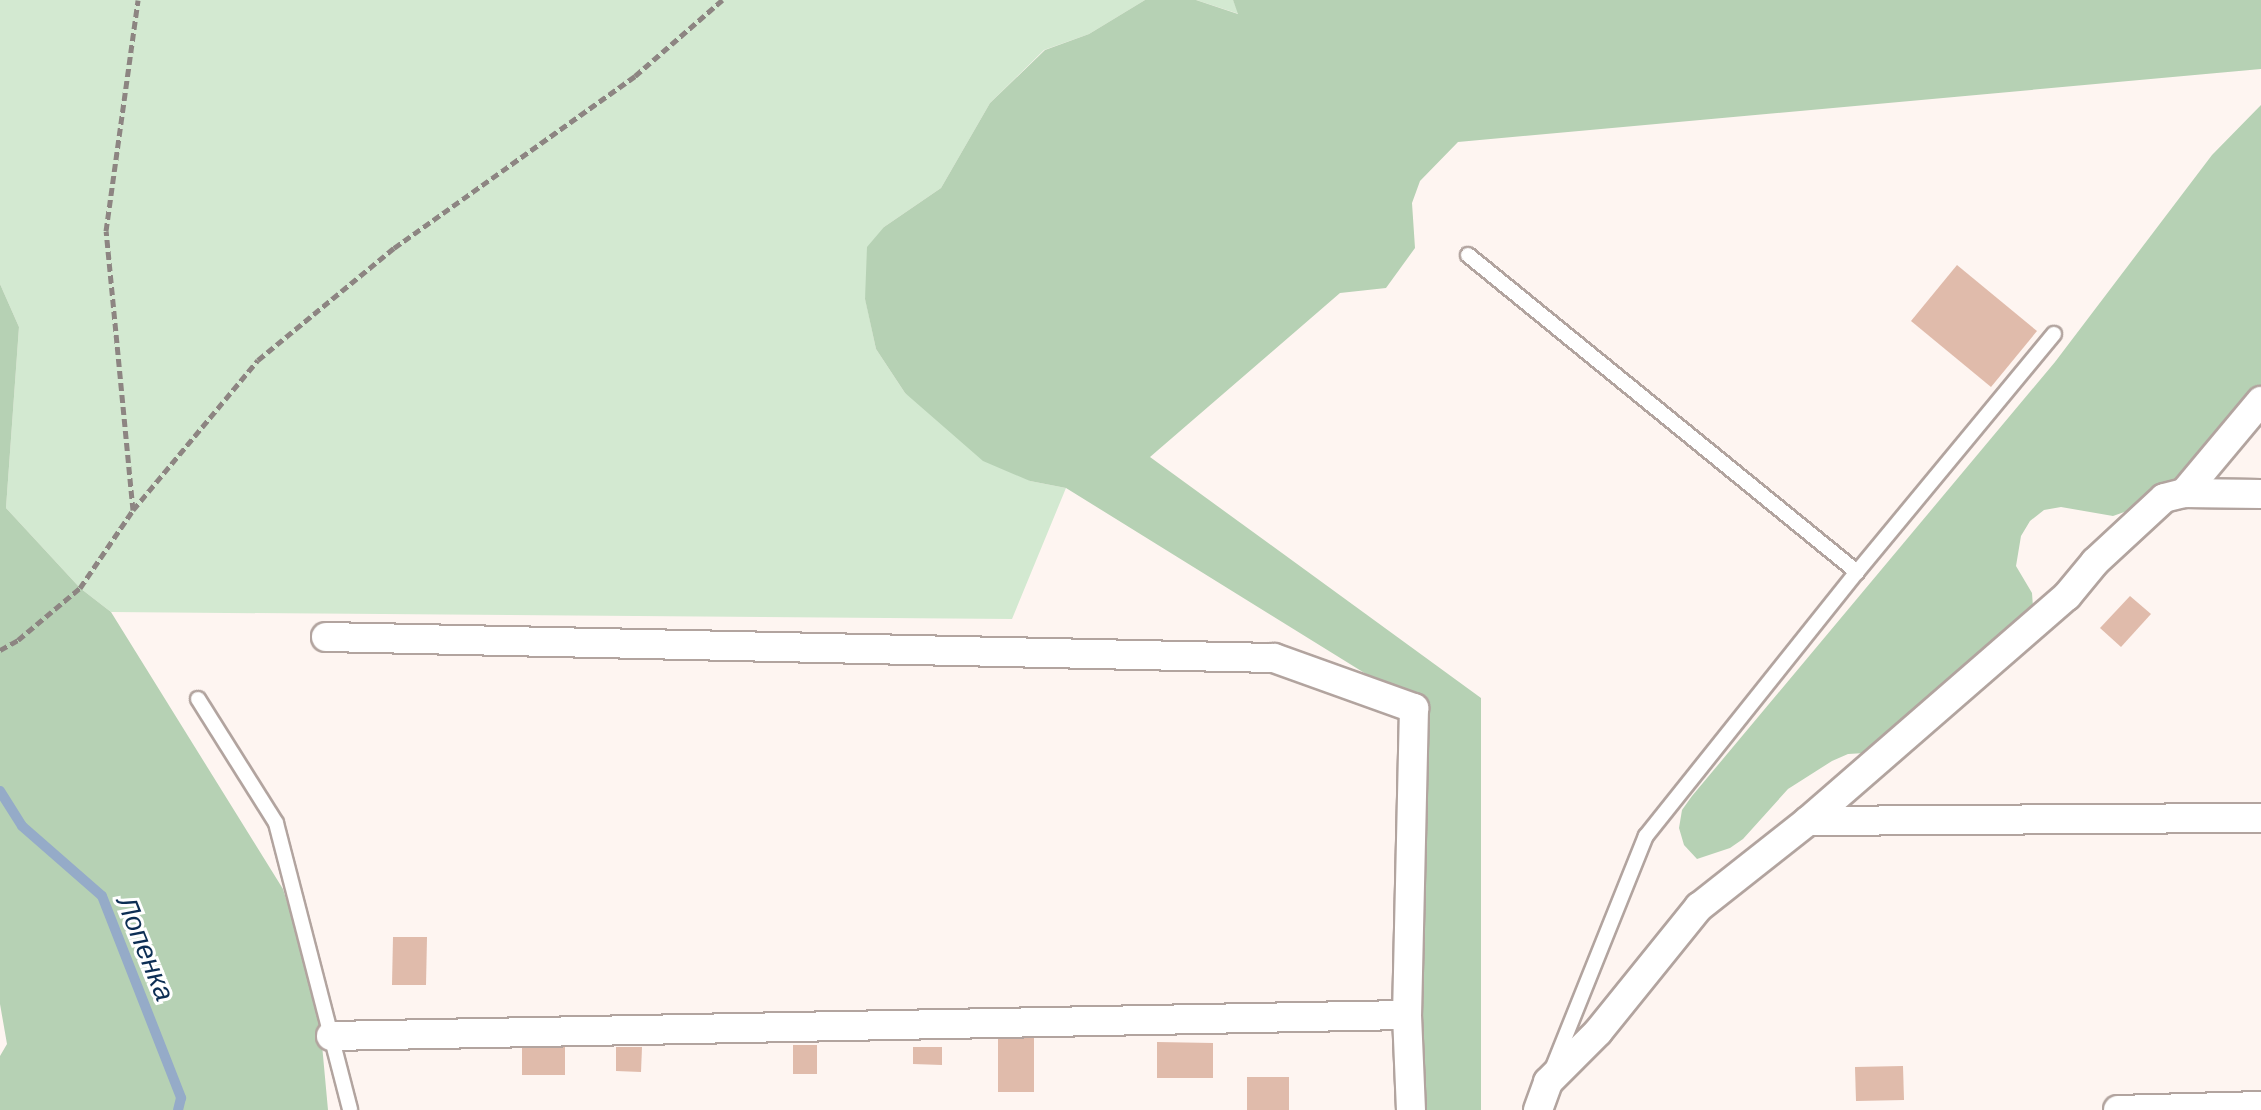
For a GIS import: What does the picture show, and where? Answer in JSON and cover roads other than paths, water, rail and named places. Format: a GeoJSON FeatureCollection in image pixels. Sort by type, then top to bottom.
{"type":"FeatureCollection","features":[{"type":"Feature","properties":{"kind":"street"},"geometry":{"type":"LineString","coordinates":[[2184,493],[2261,401]]}},
{"type":"Feature","properties":{"kind":"street"},"geometry":{"type":"LineString","coordinates":[[1538,1110],[1548,1082],[1598,1032],[1699,907],[1808,821],[2067,596],[2095,562],[2164,498],[2184,493],[2261,494]]}},
{"type":"Feature","properties":{"kind":"street"},"geometry":{"type":"LineString","coordinates":[[326,637],[1274,658],[1414,708],[1407,1015],[1411,1110]]}},
{"type":"Feature","properties":{"kind":"street"},"geometry":{"type":"LineString","coordinates":[[1808,821],[2261,818]]}},
{"type":"Feature","properties":{"kind":"street"},"geometry":{"type":"LineString","coordinates":[[331,1036],[1407,1015]]}},
{"type":"Feature","properties":{"kind":"street"},"geometry":{"type":"LineString","coordinates":[[2118,1110],[2261,1106]]}},
{"type":"Feature","properties":{"kind":"lane"},"geometry":{"type":"LineString","coordinates":[[1468,255],[1857,572]]}},
{"type":"Feature","properties":{"kind":"lane"},"geometry":{"type":"LineString","coordinates":[[1548,1082],[1646,836],[1857,572],[2054,334]]}},
{"type":"Feature","properties":{"kind":"lane"},"geometry":{"type":"LineString","coordinates":[[198,699],[276,823],[350,1110]]}},
{"type":"Feature","properties":{"kind":"waterway","name":"Лопенка"},"geometry":{"type":"LineString","coordinates":[[0,791],[22,826],[102,896],[181,1098],[178,1110]]}}]}
